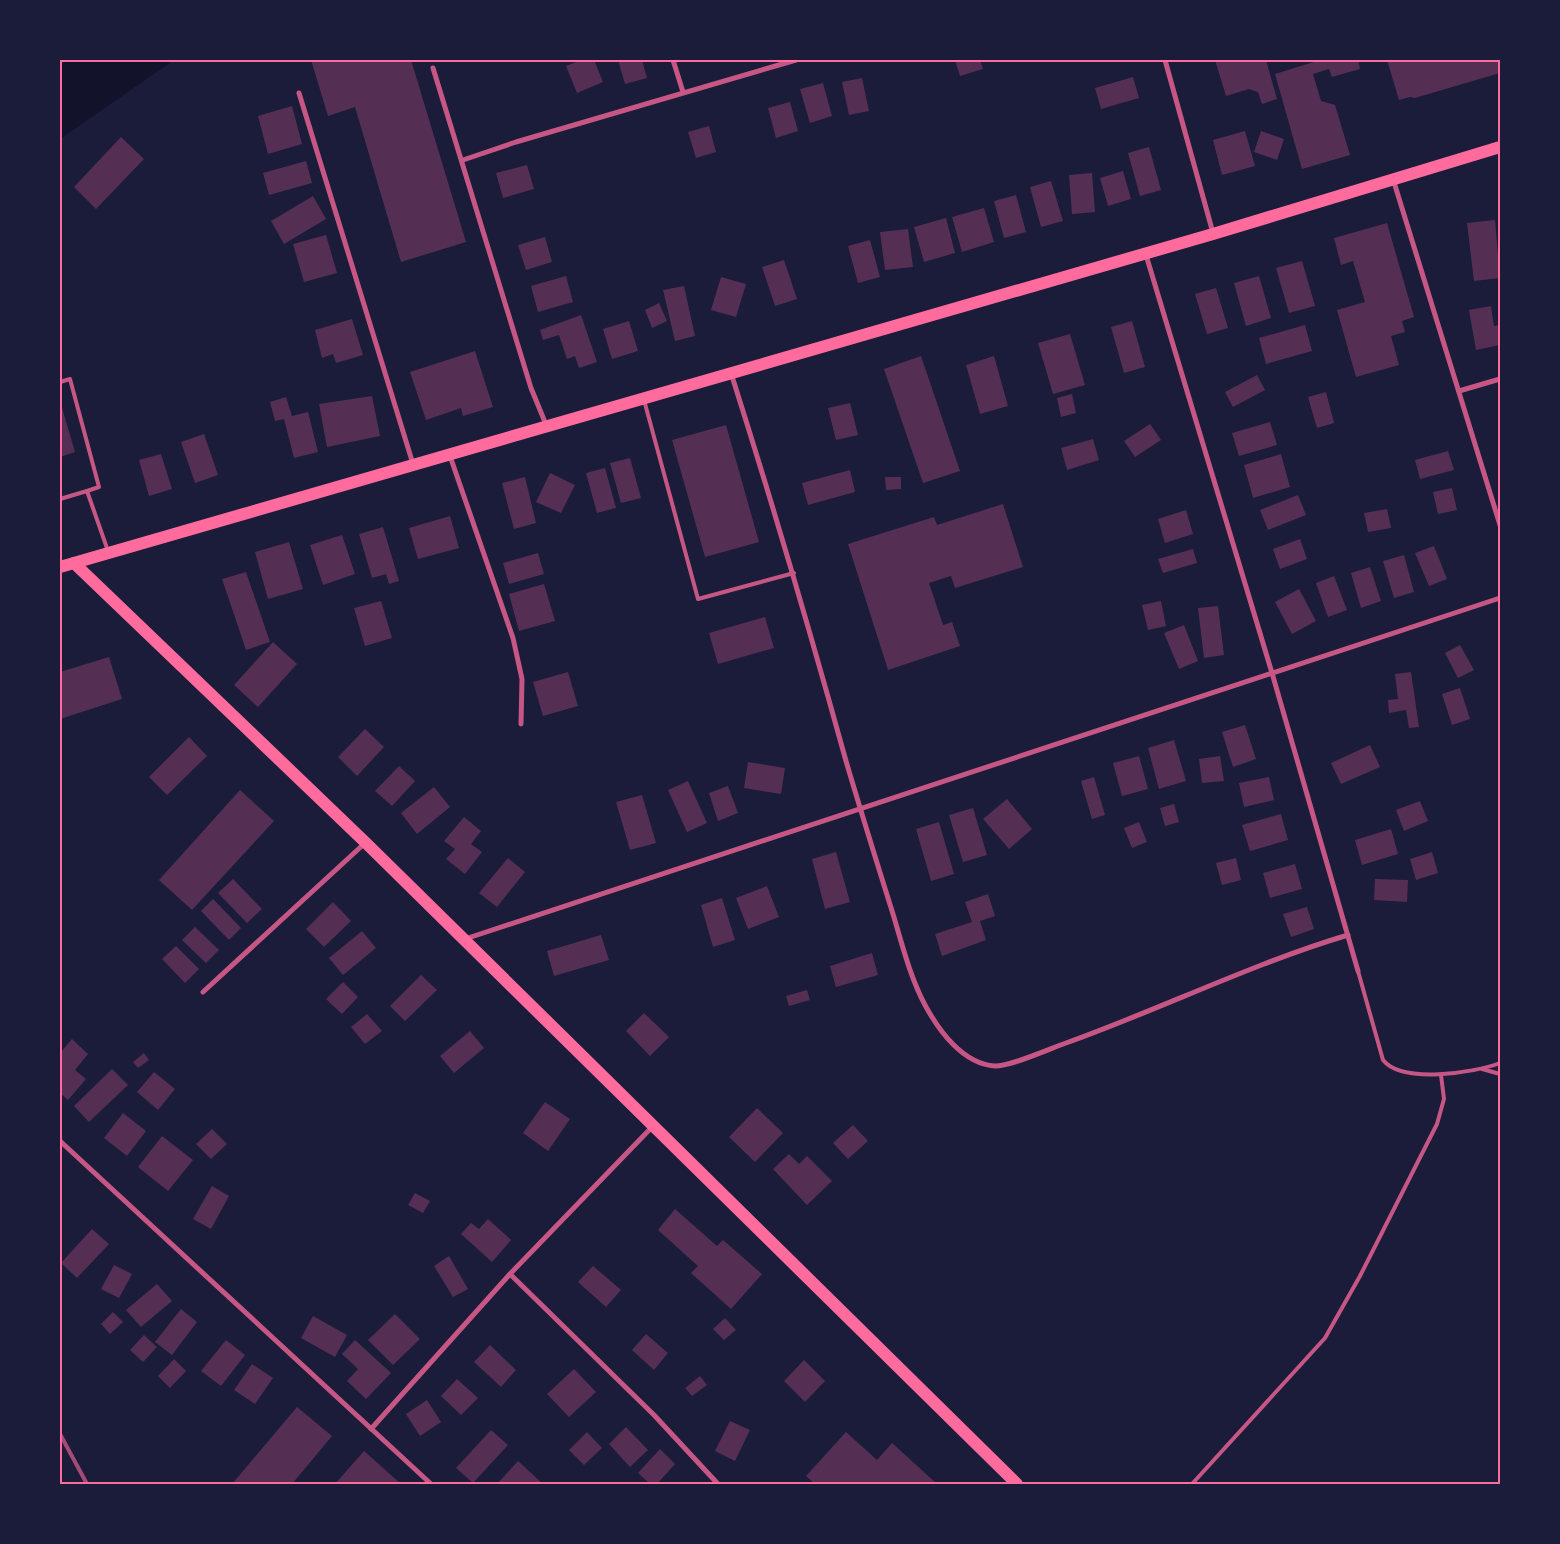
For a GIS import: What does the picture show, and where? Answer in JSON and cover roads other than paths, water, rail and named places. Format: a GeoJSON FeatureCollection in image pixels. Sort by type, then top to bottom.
{"type":"FeatureCollection","features":[{"type":"Feature","properties":{"kind":"main road"},"geometry":{"type":"LineString","coordinates":[[60,567],[414,467],[644,398],[1145,252],[1213,234],[1500,147]]}},
{"type":"Feature","properties":{"kind":"main road"},"geometry":{"type":"LineString","coordinates":[[74,563],[366,843],[462,940],[1017,1484]]}},
{"type":"Feature","properties":{"kind":"street"},"geometry":{"type":"LineString","coordinates":[[673,60],[683,92]]}},
{"type":"Feature","properties":{"kind":"street"},"geometry":{"type":"LineString","coordinates":[[463,160],[683,92],[796,60]]}},
{"type":"Feature","properties":{"kind":"street"},"geometry":{"type":"LineString","coordinates":[[1165,60],[1213,234]]}},
{"type":"Feature","properties":{"kind":"street"},"geometry":{"type":"LineString","coordinates":[[433,68],[463,160],[531,388],[547,427]]}},
{"type":"Feature","properties":{"kind":"street"},"geometry":{"type":"LineString","coordinates":[[299,93],[414,467]]}},
{"type":"Feature","properties":{"kind":"street"},"geometry":{"type":"LineString","coordinates":[[1393,179],[1460,391],[1500,526]]}},
{"type":"Feature","properties":{"kind":"street"},"geometry":{"type":"LineString","coordinates":[[1145,252],[1272,673],[1358,971]]}},
{"type":"Feature","properties":{"kind":"street"},"geometry":{"type":"LineString","coordinates":[[731,373],[794,573],[860,811],[910,967],[925,1005],[951,1043],[973,1060],[996,1066],[1019,1060],[1126,1022],[1222,980],[1311,946],[1348,935]]}},
{"type":"Feature","properties":{"kind":"street"},"geometry":{"type":"LineString","coordinates":[[1460,391],[1500,379]]}},
{"type":"Feature","properties":{"kind":"street"},"geometry":{"type":"LineString","coordinates":[[450,456],[512,638],[522,679],[521,724]]}},
{"type":"Feature","properties":{"kind":"street"},"geometry":{"type":"LineString","coordinates":[[462,940],[860,811],[1500,598]]}},
{"type":"Feature","properties":{"kind":"street"},"geometry":{"type":"LineString","coordinates":[[203,992],[366,843]]}},
{"type":"Feature","properties":{"kind":"street"},"geometry":{"type":"LineString","coordinates":[[371,1429],[510,1274],[653,1126]]}},
{"type":"Feature","properties":{"kind":"street"},"geometry":{"type":"LineString","coordinates":[[60,1141],[431,1484]]}},
{"type":"Feature","properties":{"kind":"street"},"geometry":{"type":"LineString","coordinates":[[510,1274],[654,1415],[718,1484]]}},
{"type":"Feature","properties":{"kind":"lane"},"geometry":{"type":"LineString","coordinates":[[60,382],[70,379],[99,487],[60,499]]}},
{"type":"Feature","properties":{"kind":"lane"},"geometry":{"type":"LineString","coordinates":[[644,398],[698,599],[794,573]]}},
{"type":"Feature","properties":{"kind":"lane"},"geometry":{"type":"LineString","coordinates":[[88,491],[109,553]]}},
{"type":"Feature","properties":{"kind":"lane"},"geometry":{"type":"LineString","coordinates":[[1358,971],[1383,1060],[1388,1066],[1410,1072],[1441,1075],[1500,1064]]}},
{"type":"Feature","properties":{"kind":"lane"},"geometry":{"type":"LineString","coordinates":[[1480,1069],[1500,1074]]}},
{"type":"Feature","properties":{"kind":"lane"},"geometry":{"type":"LineString","coordinates":[[1192,1484],[1325,1338],[1360,1276],[1438,1124],[1444,1100],[1441,1075]]}},
{"type":"Feature","properties":{"kind":"railway"},"geometry":{"type":"LineString","coordinates":[[60,1434],[87,1484]]}}]}
